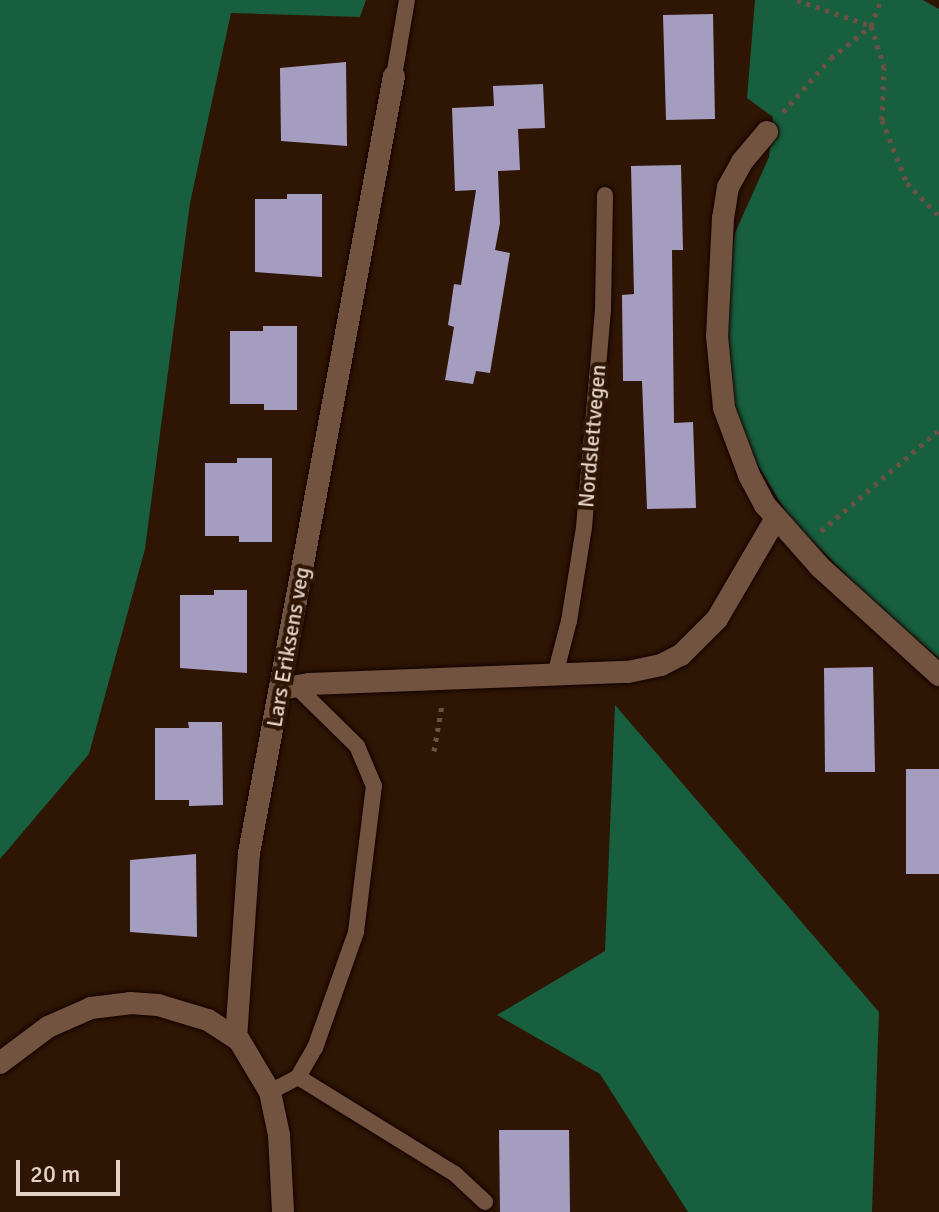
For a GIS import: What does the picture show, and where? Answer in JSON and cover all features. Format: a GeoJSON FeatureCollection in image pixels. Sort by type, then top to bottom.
{"type":"FeatureCollection","features":[{"type":"Feature","properties":{"kind":"street","name":"Lars Eriksens veg"},"geometry":{"type":"LineString","coordinates":[[236,1038],[244,957],[244,889],[288,688],[394,76]]}},
{"type":"Feature","properties":{"kind":"street"},"geometry":{"type":"LineString","coordinates":[[767,132],[742,162],[728,187],[721,237],[717,336],[724,408],[749,475],[776,518],[877,621],[939,675]]}},
{"type":"Feature","properties":{"kind":"street"},"geometry":{"type":"LineString","coordinates":[[288,688],[648,669],[681,655],[717,619],[776,518]]}},
{"type":"Feature","properties":{"kind":"street"},"geometry":{"type":"LineString","coordinates":[[0,1063],[48,1027],[91,1008],[111,1004],[158,1005],[208,1020],[236,1038],[251,1056],[270,1092],[279,1135],[283,1212]]}},
{"type":"Feature","properties":{"kind":"lane"},"geometry":{"type":"LineString","coordinates":[[394,76],[407,0]]}},
{"type":"Feature","properties":{"kind":"lane","name":"Nordslettvegen"},"geometry":{"type":"LineString","coordinates":[[555,675],[569,621],[584,527],[603,310],[605,195]]}},
{"type":"Feature","properties":{"kind":"lane"},"geometry":{"type":"LineString","coordinates":[[270,1092],[298,1077],[315,1048],[356,932],[374,786],[357,746],[288,688]]}},
{"type":"Feature","properties":{"kind":"lane"},"geometry":{"type":"LineString","coordinates":[[298,1077],[455,1174],[485,1202]]}},
{"type":"Feature","properties":{"kind":"path"},"geometry":{"type":"LineString","coordinates":[[797,0],[871,26]]}},
{"type":"Feature","properties":{"kind":"path"},"geometry":{"type":"LineString","coordinates":[[767,132],[831,58],[871,26],[881,0]]}},
{"type":"Feature","properties":{"kind":"path"},"geometry":{"type":"LineString","coordinates":[[871,26],[884,66],[882,120],[907,183],[939,216]]}},
{"type":"Feature","properties":{"kind":"path"},"geometry":{"type":"LineString","coordinates":[[803,547],[939,430]]}},
{"type":"Feature","properties":{"kind":"path"},"geometry":{"type":"LineString","coordinates":[[434,751],[438,712],[453,679]]}},
{"type":"Feature","properties":{"kind":"green space"},"geometry":{"type":"Polygon","coordinates":[[[0,0],[366,0],[360,17],[231,13],[190,203],[145,549],[89,754],[0,859],[0,0]]]}},
{"type":"Feature","properties":{"kind":"green space"},"geometry":{"type":"Polygon","coordinates":[[[755,0],[923,0],[939,9],[939,658],[878,607],[789,517],[752,455],[732,396],[726,307],[735,233],[769,157],[773,117],[747,98],[755,0]]]}},
{"type":"Feature","properties":{"kind":"green space"},"geometry":{"type":"Polygon","coordinates":[[[615,705],[879,1012],[872,1212],[688,1212],[600,1074],[497,1015],[605,951],[615,705]]]}},
{"type":"Feature","properties":{"kind":"building"},"geometry":{"type":"Polygon","coordinates":[[[713,14],[715,119],[666,120],[663,15],[713,14]]]}},
{"type":"Feature","properties":{"kind":"building"},"geometry":{"type":"Polygon","coordinates":[[[346,62],[347,146],[281,141],[280,68],[346,62]]]}},
{"type":"Feature","properties":{"kind":"building"},"geometry":{"type":"Polygon","coordinates":[[[543,84],[545,128],[518,129],[520,170],[498,171],[500,223],[495,250],[510,253],[490,373],[476,371],[473,384],[445,380],[454,327],[448,325],[454,284],[461,285],[476,190],[455,191],[452,108],[494,106],[493,86],[543,84]]]}},
{"type":"Feature","properties":{"kind":"building"},"geometry":{"type":"Polygon","coordinates":[[[681,165],[683,250],[672,250],[674,423],[693,422],[696,508],[647,509],[642,381],[623,381],[622,295],[634,294],[631,166],[681,165]]]}},
{"type":"Feature","properties":{"kind":"building"},"geometry":{"type":"Polygon","coordinates":[[[287,194],[322,194],[322,277],[255,272],[255,199],[287,199],[287,194]]]}},
{"type":"Feature","properties":{"kind":"building"},"geometry":{"type":"Polygon","coordinates":[[[263,326],[297,326],[297,410],[264,410],[264,404],[230,404],[230,331],[263,331],[263,326]]]}},
{"type":"Feature","properties":{"kind":"building"},"geometry":{"type":"Polygon","coordinates":[[[237,458],[272,458],[272,542],[239,542],[239,536],[205,536],[205,463],[237,463],[237,458]]]}},
{"type":"Feature","properties":{"kind":"building"},"geometry":{"type":"Polygon","coordinates":[[[214,590],[247,590],[247,673],[180,668],[180,595],[214,595],[214,590]]]}},
{"type":"Feature","properties":{"kind":"building"},"geometry":{"type":"Polygon","coordinates":[[[873,667],[875,772],[825,772],[824,668],[873,667]]]}},
{"type":"Feature","properties":{"kind":"building"},"geometry":{"type":"Polygon","coordinates":[[[188,722],[222,722],[223,805],[189,806],[189,800],[155,800],[155,728],[189,728],[188,722]]]}},
{"type":"Feature","properties":{"kind":"building"},"geometry":{"type":"Polygon","coordinates":[[[906,769],[939,769],[939,874],[906,874],[906,769]]]}},
{"type":"Feature","properties":{"kind":"building"},"geometry":{"type":"Polygon","coordinates":[[[196,854],[197,937],[130,932],[130,860],[196,854]]]}},
{"type":"Feature","properties":{"kind":"building"},"geometry":{"type":"Polygon","coordinates":[[[499,1130],[569,1130],[570,1212],[500,1212],[499,1130]]]}}]}
